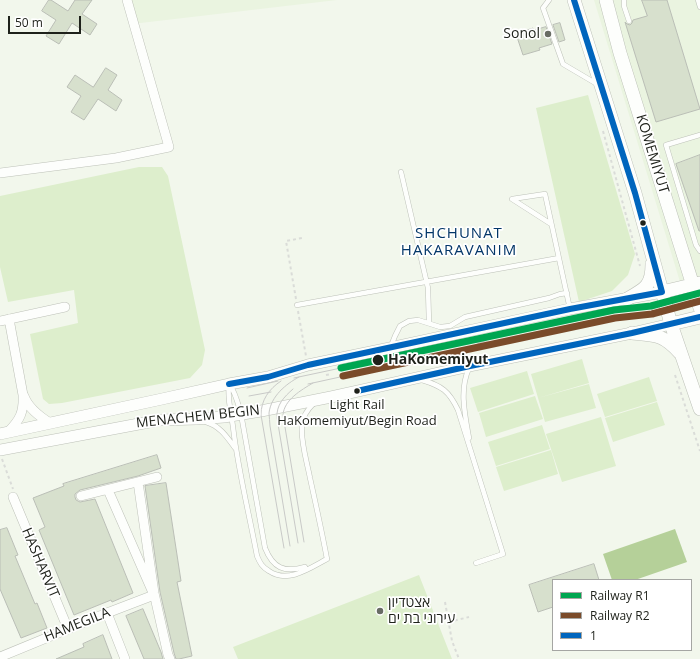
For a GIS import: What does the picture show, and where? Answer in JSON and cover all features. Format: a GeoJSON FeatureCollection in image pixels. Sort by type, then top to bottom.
{"type":"FeatureCollection","features":[{"type":"Feature","properties":{"kind":"main road","name":"KOMEMIYUT"},"geometry":{"type":"LineString","coordinates":[[574,0],[635,193],[671,324],[700,409]]}},
{"type":"Feature","properties":{"kind":"main road","name":"KOMEMIYUT"},"geometry":{"type":"LineString","coordinates":[[606,0],[620,53],[696,284],[700,308]]}},
{"type":"Feature","properties":{"kind":"main road"},"geometry":{"type":"LineString","coordinates":[[627,299],[640,292],[647,291],[652,274],[652,254]]}},
{"type":"Feature","properties":{"kind":"main road"},"geometry":{"type":"LineString","coordinates":[[662,292],[696,284]]}},
{"type":"Feature","properties":{"kind":"main road","name":"MENACHEM BEGIN"},"geometry":{"type":"LineString","coordinates":[[671,324],[700,317]]}},
{"type":"Feature","properties":{"kind":"main road"},"geometry":{"type":"LineString","coordinates":[[632,333],[660,336],[671,344],[682,356]]}},
{"type":"Feature","properties":{"kind":"street"},"geometry":{"type":"LineString","coordinates":[[0,173],[116,158],[169,147],[127,0]]}},
{"type":"Feature","properties":{"kind":"street"},"geometry":{"type":"LineString","coordinates":[[647,291],[662,292]]}},
{"type":"Feature","properties":{"kind":"street","name":"MENACHEM BEGIN"},"geometry":{"type":"LineString","coordinates":[[4,433],[268,376],[308,365],[570,309],[627,299]]}},
{"type":"Feature","properties":{"kind":"street"},"geometry":{"type":"LineString","coordinates":[[4,433],[17,422],[24,406],[23,395],[5,320],[66,307]]}},
{"type":"Feature","properties":{"kind":"street","name":"MENACHEM BEGIN"},"geometry":{"type":"LineString","coordinates":[[0,450],[160,420],[196,419],[261,411],[671,324]]}},
{"type":"Feature","properties":{"kind":"street"},"geometry":{"type":"LineString","coordinates":[[23,395],[26,402],[32,409],[39,416],[50,423]]}},
{"type":"Feature","properties":{"kind":"street"},"geometry":{"type":"LineString","coordinates":[[81,496],[157,477]]}},
{"type":"Feature","properties":{"kind":"street"},"geometry":{"type":"LineString","coordinates":[[138,482],[154,595],[170,659]]}},
{"type":"Feature","properties":{"kind":"street"},"geometry":{"type":"LineString","coordinates":[[108,490],[154,595]]}},
{"type":"Feature","properties":{"kind":"street","name":"HASHARVIT"},"geometry":{"type":"LineString","coordinates":[[13,497],[68,629]]}},
{"type":"Feature","properties":{"kind":"street","name":"HAMEGILA"},"geometry":{"type":"LineString","coordinates":[[0,657],[154,595]]}},
{"type":"Feature","properties":{"kind":"street"},"geometry":{"type":"LineString","coordinates":[[107,613],[125,659]]}},
{"type":"Feature","properties":{"kind":"lane"},"geometry":{"type":"LineString","coordinates":[[549,0],[544,8],[563,64],[602,87]]}},
{"type":"Feature","properties":{"kind":"lane"},"geometry":{"type":"LineString","coordinates":[[624,0],[624,6],[629,21]]}},
{"type":"Feature","properties":{"kind":"lane"},"geometry":{"type":"LineString","coordinates":[[698,0],[700,7]]}},
{"type":"Feature","properties":{"kind":"lane"},"geometry":{"type":"LineString","coordinates":[[700,135],[666,145],[696,245],[700,251]]}},
{"type":"Feature","properties":{"kind":"lane"},"geometry":{"type":"LineString","coordinates":[[401,172],[428,288],[429,324]]}},
{"type":"Feature","properties":{"kind":"lane"},"geometry":{"type":"LineString","coordinates":[[552,224],[512,199],[545,194],[552,224],[566,293],[570,309]]}},
{"type":"Feature","properties":{"kind":"lane"},"geometry":{"type":"LineString","coordinates":[[297,305],[559,258]]}},
{"type":"Feature","properties":{"kind":"lane"},"geometry":{"type":"LineString","coordinates":[[390,348],[400,326],[409,321],[418,320],[429,324],[450,326],[465,318],[566,293]]}},
{"type":"Feature","properties":{"kind":"lane"},"geometry":{"type":"LineString","coordinates":[[470,366],[466,374],[464,387],[466,421],[471,455]]}},
{"type":"Feature","properties":{"kind":"lane"},"geometry":{"type":"LineString","coordinates":[[415,378],[439,386],[448,394],[458,410],[503,554],[476,563]]}},
{"type":"Feature","properties":{"kind":"lane"},"geometry":{"type":"LineString","coordinates":[[229,384],[228,396],[236,415],[236,450],[257,556],[262,566],[273,574],[286,577],[308,569],[327,559]]}},
{"type":"Feature","properties":{"kind":"lane"},"geometry":{"type":"LineString","coordinates":[[229,384],[232,389],[236,415],[268,556],[275,565],[281,569],[289,570],[307,567],[327,559]]}},
{"type":"Feature","properties":{"kind":"lane"},"geometry":{"type":"LineString","coordinates":[[317,400],[306,412],[302,424],[306,462],[327,559]]}},
{"type":"Feature","properties":{"kind":"lane"},"geometry":{"type":"LineString","coordinates":[[196,419],[208,422],[221,430],[236,450]]}},
{"type":"Feature","properties":{"kind":"path"},"geometry":{"type":"LineString","coordinates":[[602,131],[657,328]]}},
{"type":"Feature","properties":{"kind":"path"},"geometry":{"type":"LineString","coordinates":[[302,238],[286,242],[305,353]]}},
{"type":"Feature","properties":{"kind":"path"},"geometry":{"type":"LineString","coordinates":[[674,372],[700,451]]}},
{"type":"Feature","properties":{"kind":"path"},"geometry":{"type":"LineString","coordinates":[[326,376],[331,374]]}},
{"type":"Feature","properties":{"kind":"path"},"geometry":{"type":"LineString","coordinates":[[0,454],[10,480]]}},
{"type":"Feature","properties":{"kind":"path"},"geometry":{"type":"LineString","coordinates":[[445,602],[452,641],[459,659]]}},
{"type":"Feature","properties":{"kind":"path"},"geometry":{"type":"LineString","coordinates":[[449,622],[469,617]]}},
{"type":"Feature","properties":{"kind":"shaded area"},"geometry":{"type":"Polygon","coordinates":[[[127,0],[337,0],[132,24],[127,0]]]}},
{"type":"Feature","properties":{"kind":"shaded area"},"geometry":{"type":"Polygon","coordinates":[[[594,0],[700,0],[700,289],[684,295],[594,0]]]}},
{"type":"Feature","properties":{"kind":"shaded area"},"geometry":{"type":"Polygon","coordinates":[[[588,95],[635,254],[628,275],[612,291],[579,302],[536,108],[588,95]]]}},
{"type":"Feature","properties":{"kind":"shaded area"},"geometry":{"type":"Polygon","coordinates":[[[139,167],[162,167],[168,176],[205,350],[202,365],[190,378],[62,403],[49,404],[43,399],[30,334],[78,323],[74,290],[8,302],[0,267],[0,196],[139,167]]]}},
{"type":"Feature","properties":{"kind":"shaded area"},"geometry":{"type":"Polygon","coordinates":[[[582,359],[589,383],[538,398],[531,374],[582,359]]]}},
{"type":"Feature","properties":{"kind":"shaded area"},"geometry":{"type":"Polygon","coordinates":[[[527,371],[534,394],[478,412],[470,388],[527,371]]]}},
{"type":"Feature","properties":{"kind":"shaded area"},"geometry":{"type":"Polygon","coordinates":[[[649,377],[657,401],[605,417],[597,394],[649,377]]]}},
{"type":"Feature","properties":{"kind":"shaded area"},"geometry":{"type":"Polygon","coordinates":[[[589,384],[596,408],[545,422],[538,398],[589,384]]]}},
{"type":"Feature","properties":{"kind":"shaded area"},"geometry":{"type":"Polygon","coordinates":[[[535,396],[543,419],[486,437],[479,413],[535,396]]]}},
{"type":"Feature","properties":{"kind":"shaded area"},"geometry":{"type":"Polygon","coordinates":[[[657,402],[665,425],[613,442],[605,418],[657,402]]]}},
{"type":"Feature","properties":{"kind":"shaded area"},"geometry":{"type":"Polygon","coordinates":[[[601,417],[616,466],[562,482],[546,434],[601,417]]]}},
{"type":"Feature","properties":{"kind":"shaded area"},"geometry":{"type":"Polygon","coordinates":[[[542,425],[550,449],[496,466],[488,442],[542,425]]]}},
{"type":"Feature","properties":{"kind":"shaded area"},"geometry":{"type":"Polygon","coordinates":[[[551,450],[558,474],[504,491],[496,467],[551,450]]]}},
{"type":"Feature","properties":{"kind":"shaded area"},"geometry":{"type":"Polygon","coordinates":[[[675,529],[687,562],[638,579],[612,579],[603,554],[675,529]]]}},
{"type":"Feature","properties":{"kind":"shaded area","name":"אצטדיון עירוני בת ים"},"geometry":{"type":"Polygon","coordinates":[[[419,575],[452,659],[238,659],[233,647],[419,575]]]}},
{"type":"Feature","properties":{"kind":"building"},"geometry":{"type":"Polygon","coordinates":[[[49,0],[68,11],[75,0],[92,0],[82,14],[97,24],[90,35],[72,23],[59,44],[46,36],[56,20],[42,11],[49,0]]]}},
{"type":"Feature","properties":{"kind":"building"},"geometry":{"type":"Polygon","coordinates":[[[642,0],[667,0],[700,109],[656,122],[625,22],[630,25],[633,20],[647,16],[642,0]]]}},
{"type":"Feature","properties":{"kind":"building"},"geometry":{"type":"Polygon","coordinates":[[[560,23],[565,40],[559,42],[553,25],[560,23]]]}},
{"type":"Feature","properties":{"kind":"building"},"geometry":{"type":"Polygon","coordinates":[[[546,27],[552,44],[539,48],[540,50],[523,55],[516,34],[533,28],[533,30],[546,27]]]}},
{"type":"Feature","properties":{"kind":"building"},"geometry":{"type":"Polygon","coordinates":[[[106,68],[117,75],[108,90],[122,100],[116,111],[98,99],[84,120],[71,112],[81,96],[67,87],[75,75],[93,87],[106,68]]]}},
{"type":"Feature","properties":{"kind":"building"},"geometry":{"type":"Polygon","coordinates":[[[700,155],[700,231],[699,231],[676,164],[700,155]]]}},
{"type":"Feature","properties":{"kind":"building"},"geometry":{"type":"Polygon","coordinates":[[[157,455],[161,468],[138,476],[80,490],[75,494],[76,500],[80,502],[95,499],[133,593],[74,615],[39,530],[45,527],[33,498],[64,486],[63,484],[157,455]]]}},
{"type":"Feature","properties":{"kind":"building"},"geometry":{"type":"Polygon","coordinates":[[[166,483],[181,581],[177,582],[192,656],[179,659],[176,659],[174,653],[160,592],[145,486],[166,483]]]}},
{"type":"Feature","properties":{"kind":"building"},"geometry":{"type":"Polygon","coordinates":[[[7,528],[18,555],[15,556],[35,604],[37,603],[47,628],[21,638],[0,589],[0,530],[7,528]]]}},
{"type":"Feature","properties":{"kind":"building"},"geometry":{"type":"Polygon","coordinates":[[[594,564],[599,579],[552,579],[552,607],[538,612],[529,585],[594,564]]]}},
{"type":"Feature","properties":{"kind":"building"},"geometry":{"type":"Polygon","coordinates":[[[143,609],[163,659],[144,659],[126,616],[143,609]]]}},
{"type":"Feature","properties":{"kind":"building"},"geometry":{"type":"Polygon","coordinates":[[[103,635],[112,659],[56,659],[84,647],[83,644],[103,635]]]}},
{"type":"Feature","properties":{"kind":"tram line"},"geometry":{"type":"LineString","coordinates":[[464,350],[502,333]]}},
{"type":"Feature","properties":{"kind":"tram line"},"geometry":{"type":"LineString","coordinates":[[463,342],[503,342]]}},
{"type":"Feature","properties":{"kind":"tram line"},"geometry":{"type":"LineString","coordinates":[[308,384],[409,362]]}},
{"type":"Feature","properties":{"kind":"tram line"},"geometry":{"type":"LineString","coordinates":[[294,378],[341,368]]}},
{"type":"Feature","properties":{"kind":"tram line"},"geometry":{"type":"LineString","coordinates":[[290,546],[269,413],[270,407],[280,391],[299,377]]}},
{"type":"Feature","properties":{"kind":"tram line"},"geometry":{"type":"LineString","coordinates":[[247,388],[278,381]]}},
{"type":"Feature","properties":{"kind":"tram line"},"geometry":{"type":"LineString","coordinates":[[281,381],[266,395],[262,404],[261,415],[284,548]]}},
{"type":"Feature","properties":{"kind":"tram line"},"geometry":{"type":"LineString","coordinates":[[304,542],[283,415],[286,405],[290,400],[298,392],[313,383]]}},
{"type":"Feature","properties":{"kind":"tram line"},"geometry":{"type":"LineString","coordinates":[[293,389],[279,405],[277,418],[298,543]]}},
{"type":"Feature","properties":{"kind":"tram line"},"geometry":{"type":"LineString","coordinates":[[249,396],[271,392]]}},
{"type":"Feature","properties":{"kind":"rail line","name":"R1"},"geometry":{"type":"LineString","coordinates":[[341,368],[614,310],[651,306],[700,293]]}},
{"type":"Feature","properties":{"kind":"rail line","name":"R2"},"geometry":{"type":"LineString","coordinates":[[343,376],[615,318],[652,314],[700,301]]}},
{"type":"Feature","properties":{"kind":"transit line","name":"1"},"geometry":{"type":"LineString","coordinates":[[229,384],[268,377],[308,365],[570,309],[662,292],[635,193],[574,0]]}},
{"type":"Feature","properties":{"kind":"transit line","name":"1"},"geometry":{"type":"LineString","coordinates":[[357,391],[632,333],[700,317]]}},
{"type":"Feature","properties":{"kind":"place","name":"Sonol"},"geometry":{"type":"Point","coordinates":[548,34]}},
{"type":"Feature","properties":{"kind":"place","name":"HaKomemiyut"},"geometry":{"type":"Point","coordinates":[378,360]}},
{"type":"Feature","properties":{"kind":"place","name":"Light Rail HaKomemiyut/Begin Road"},"geometry":{"type":"Point","coordinates":[357,391]}},
{"type":"Feature","properties":{"kind":"place","name":"אצטדיון עירוני בת ים"},"geometry":{"type":"Point","coordinates":[380,611]}},
{"type":"Feature","properties":{"kind":"district","name":"SHCHUNAT HAKARAVANIM"},"geometry":{"type":"Point","coordinates":[459,242]}}]}
